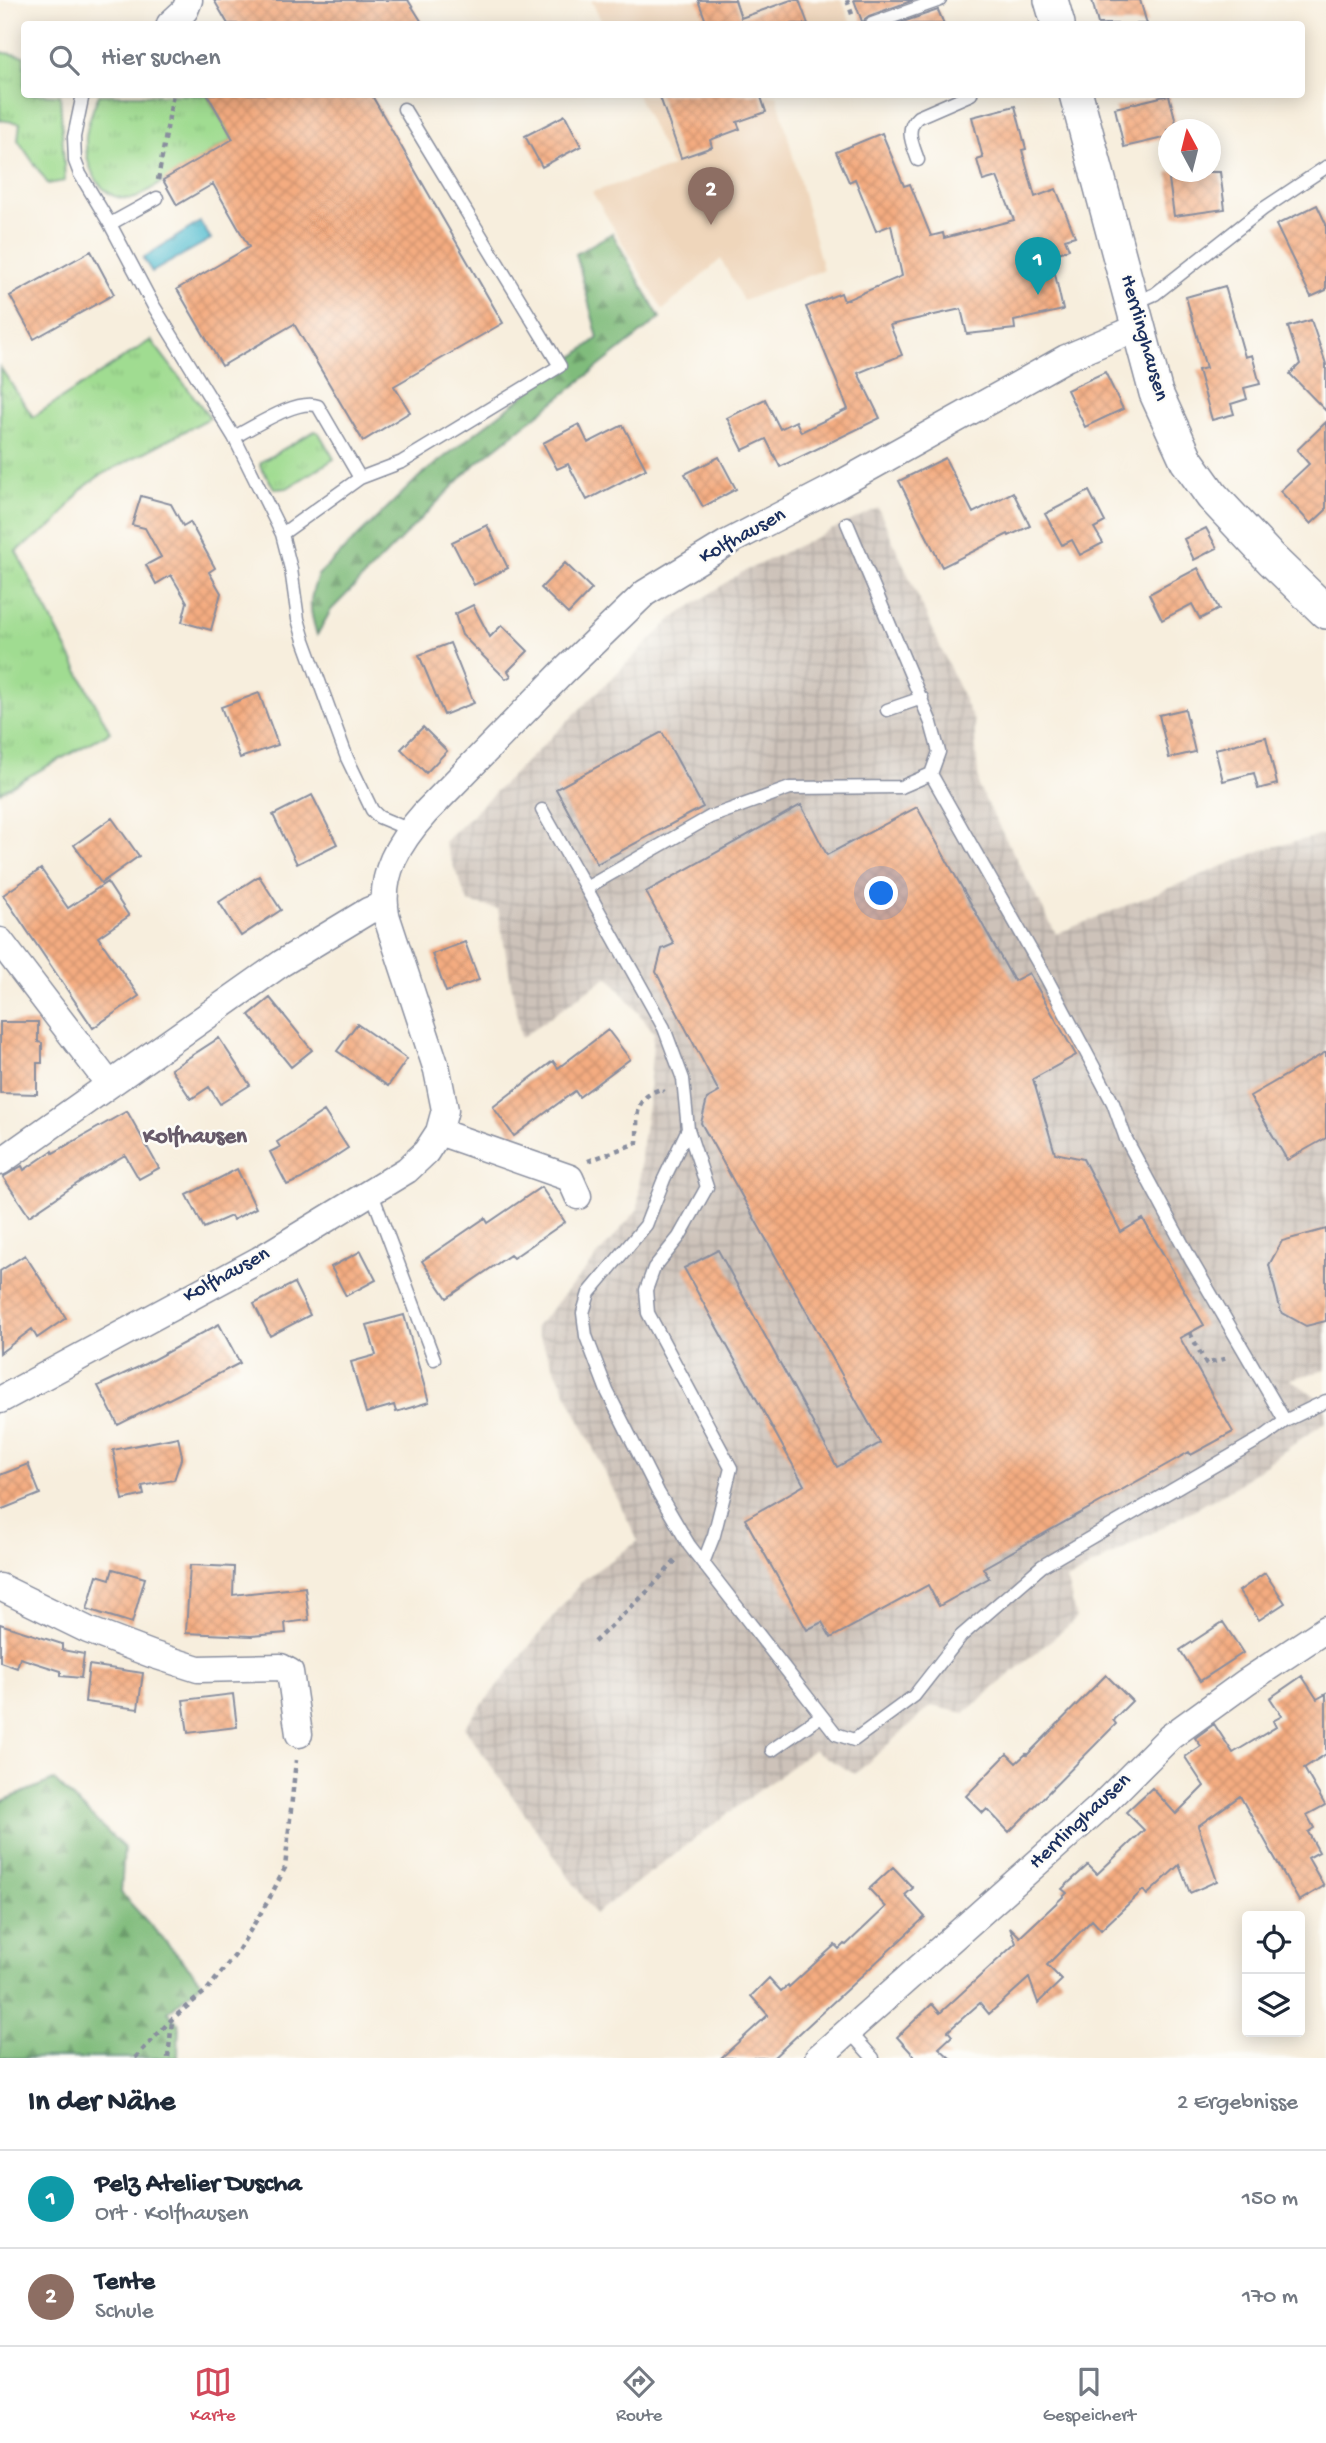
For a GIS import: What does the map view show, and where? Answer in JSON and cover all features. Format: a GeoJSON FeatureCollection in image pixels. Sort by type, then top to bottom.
{"type":"FeatureCollection","features":[{"type":"Feature","properties":{"kind":"street"},"geometry":{"type":"LineString","coordinates":[[173,21],[185,10],[189,0]]}},
{"type":"Feature","properties":{"kind":"street"},"geometry":{"type":"LineString","coordinates":[[1051,0],[1057,21]]}},
{"type":"Feature","properties":{"kind":"street","name":"Herrlinghausen"},"geometry":{"type":"LineString","coordinates":[[1077,98],[1156,393],[1187,461],[1212,496],[1326,612]]}},
{"type":"Feature","properties":{"kind":"street","name":"Kolfhausen"},"geometry":{"type":"LineString","coordinates":[[0,1400],[259,1260],[370,1190],[407,1170],[426,1152],[439,1132],[445,1110],[437,1070],[384,904],[393,857],[410,830],[553,682],[645,593],[727,543],[834,488],[1066,358],[1134,316]]}},
{"type":"Feature","properties":{"kind":"street"},"geometry":{"type":"LineString","coordinates":[[0,1162],[282,963],[384,904]]}},
{"type":"Feature","properties":{"kind":"street"},"geometry":{"type":"LineString","coordinates":[[0,941],[109,1084]]}},
{"type":"Feature","properties":{"kind":"street"},"geometry":{"type":"LineString","coordinates":[[439,1132],[574,1187]]}},
{"type":"Feature","properties":{"kind":"street"},"geometry":{"type":"LineString","coordinates":[[0,1587],[88,1630],[198,1669],[281,1667],[290,1672],[299,1734]]}},
{"type":"Feature","properties":{"kind":"street","name":"Herrlinghausen"},"geometry":{"type":"LineString","coordinates":[[818,2058],[1100,1807],[1170,1737],[1326,1629]]}},
{"type":"Feature","properties":{"kind":"lane"},"geometry":{"type":"LineString","coordinates":[[880,21],[940,0]]}},
{"type":"Feature","properties":{"kind":"lane"},"geometry":{"type":"LineString","coordinates":[[82,98],[74,137],[75,161],[80,174],[153,304],[234,437],[282,534],[304,640],[347,758],[372,810],[379,817],[410,830]]}},
{"type":"Feature","properties":{"kind":"lane"},"geometry":{"type":"LineString","coordinates":[[918,160],[910,135],[913,122],[918,117],[962,98]]}},
{"type":"Feature","properties":{"kind":"lane"},"geometry":{"type":"LineString","coordinates":[[282,534],[360,478],[402,462],[560,366],[404,109]]}},
{"type":"Feature","properties":{"kind":"lane"},"geometry":{"type":"LineString","coordinates":[[1134,316],[1155,294],[1263,209],[1326,167]]}},
{"type":"Feature","properties":{"kind":"lane"},"geometry":{"type":"LineString","coordinates":[[110,224],[157,198]]}},
{"type":"Feature","properties":{"kind":"lane"},"geometry":{"type":"LineString","coordinates":[[234,437],[295,407],[310,403],[318,405],[360,478]]}},
{"type":"Feature","properties":{"kind":"lane"},"geometry":{"type":"LineString","coordinates":[[847,523],[932,723],[939,752],[932,774],[1046,977],[1112,1103],[1126,1139],[1191,1260],[1285,1421]]}},
{"type":"Feature","properties":{"kind":"lane"},"geometry":{"type":"LineString","coordinates":[[887,710],[922,698]]}},
{"type":"Feature","properties":{"kind":"lane"},"geometry":{"type":"LineString","coordinates":[[586,888],[710,817],[790,788],[901,787],[932,774]]}},
{"type":"Feature","properties":{"kind":"lane"},"geometry":{"type":"LineString","coordinates":[[542,810],[664,1028],[683,1079],[688,1129],[708,1187],[679,1237],[654,1268],[646,1290],[648,1312],[731,1468],[714,1535],[702,1563]]}},
{"type":"Feature","properties":{"kind":"lane"},"geometry":{"type":"LineString","coordinates":[[688,1129],[664,1178],[646,1225],[589,1293],[583,1313],[586,1336],[607,1391],[658,1492],[689,1545],[836,1734],[854,1740],[914,1696],[961,1636],[1042,1566],[1265,1436],[1285,1421],[1326,1401]]}},
{"type":"Feature","properties":{"kind":"lane"},"geometry":{"type":"LineString","coordinates":[[370,1190],[434,1359]]}},
{"type":"Feature","properties":{"kind":"lane"},"geometry":{"type":"LineString","coordinates":[[772,1750],[821,1716]]}},
{"type":"Feature","properties":{"kind":"lane"},"geometry":{"type":"LineString","coordinates":[[849,2031],[873,2058]]}},
{"type":"Feature","properties":{"kind":"path"},"geometry":{"type":"LineString","coordinates":[[847,0],[855,21]]}},
{"type":"Feature","properties":{"kind":"path"},"geometry":{"type":"LineString","coordinates":[[157,198],[172,98]]}},
{"type":"Feature","properties":{"kind":"path"},"geometry":{"type":"LineString","coordinates":[[574,1187],[583,1162],[637,1143],[639,1104],[647,1093],[660,1089]]}},
{"type":"Feature","properties":{"kind":"path"},"geometry":{"type":"LineString","coordinates":[[1190,1332],[1206,1364],[1245,1353]]}},
{"type":"Feature","properties":{"kind":"path"},"geometry":{"type":"LineString","coordinates":[[594,1642],[657,1582],[689,1545]]}},
{"type":"Feature","properties":{"kind":"path"},"geometry":{"type":"LineString","coordinates":[[135,2058],[172,2019],[207,1990],[236,1954],[285,1868],[299,1734]]}},
{"type":"Feature","properties":{"kind":"path"},"geometry":{"type":"LineString","coordinates":[[168,2058],[172,2019]]}},
{"type":"Feature","properties":{"kind":"shaded area"},"geometry":{"type":"Polygon","coordinates":[[[591,0],[842,0],[850,21],[602,21],[591,0]]]}},
{"type":"Feature","properties":{"kind":"shaded area"},"geometry":{"type":"Polygon","coordinates":[[[638,98],[778,98],[823,270],[743,301],[721,259],[663,310],[592,192],[672,167],[638,98]]]}},
{"type":"Feature","properties":{"kind":"shaded area"},"geometry":{"type":"Polygon","coordinates":[[[878,508],[974,722],[979,788],[1056,934],[1265,849],[1326,834],[1326,1370],[1290,1379],[1324,1402],[1326,1421],[1233,1488],[1067,1580],[1076,1619],[964,1713],[931,1706],[855,1774],[813,1750],[595,1914],[464,1727],[583,1580],[638,1541],[535,1328],[638,1209],[654,1032],[608,976],[521,1038],[498,909],[468,902],[444,842],[673,618],[741,573],[878,508]]]}},
{"type":"Feature","properties":{"kind":"green space"},"geometry":{"type":"Polygon","coordinates":[[[0,52],[21,56],[21,98],[60,98],[65,181],[48,184],[18,140],[20,123],[0,120],[0,52]]]}},
{"type":"Feature","properties":{"kind":"green space"},"geometry":{"type":"Polygon","coordinates":[[[98,98],[209,98],[233,139],[136,198],[124,198],[104,189],[97,181],[88,160],[86,136],[98,98]]]}},
{"type":"Feature","properties":{"kind":"green space"},"geometry":{"type":"Polygon","coordinates":[[[612,233],[660,318],[473,466],[331,610],[317,635],[311,605],[318,575],[420,476],[598,338],[576,254],[612,233]]]}},
{"type":"Feature","properties":{"kind":"green space"},"geometry":{"type":"Polygon","coordinates":[[[151,340],[210,418],[99,476],[81,490],[56,523],[16,551],[110,732],[0,792],[0,367],[33,417],[151,340]]]}},
{"type":"Feature","properties":{"kind":"green space"},"geometry":{"type":"Polygon","coordinates":[[[315,431],[319,433],[334,459],[287,488],[275,489],[260,466],[261,462],[315,431]]]}},
{"type":"Feature","properties":{"kind":"green space"},"geometry":{"type":"Polygon","coordinates":[[[54,1780],[124,1848],[121,1893],[202,1982],[168,2012],[179,2024],[178,2058],[0,2058],[0,1802],[54,1780]]]}},
{"type":"Feature","properties":{"kind":"water"},"geometry":{"type":"Polygon","coordinates":[[[200,222],[211,239],[152,272],[143,258],[200,222]]]}},
{"type":"Feature","properties":{"kind":"building"},"geometry":{"type":"Polygon","coordinates":[[[214,0],[408,0],[421,21],[226,21],[214,0]]]}},
{"type":"Feature","properties":{"kind":"building"},"geometry":{"type":"Polygon","coordinates":[[[698,0],[735,0],[741,18],[791,0],[799,0],[807,21],[706,21],[698,0]]]}},
{"type":"Feature","properties":{"kind":"building"},"geometry":{"type":"Polygon","coordinates":[[[854,0],[914,0],[869,16],[862,21],[854,0]]]}},
{"type":"Feature","properties":{"kind":"building"},"geometry":{"type":"Polygon","coordinates":[[[1092,0],[1140,0],[1146,21],[1097,21],[1092,0]]]}},
{"type":"Feature","properties":{"kind":"building"},"geometry":{"type":"Polygon","coordinates":[[[938,10],[943,21],[906,21],[938,10]]]}},
{"type":"Feature","properties":{"kind":"building"},"geometry":{"type":"Polygon","coordinates":[[[209,98],[373,98],[503,323],[394,386],[410,412],[363,441],[294,324],[222,366],[177,289],[249,247],[213,184],[177,205],[163,180],[233,139],[209,98]]]}},
{"type":"Feature","properties":{"kind":"building"},"geometry":{"type":"Polygon","coordinates":[[[660,98],[761,98],[766,112],[737,122],[740,129],[710,140],[712,147],[681,158],[660,98]]]}},
{"type":"Feature","properties":{"kind":"building"},"geometry":{"type":"Polygon","coordinates":[[[1157,98],[1170,98],[1175,119],[1158,119],[1158,139],[1124,147],[1115,108],[1157,98]]]}},
{"type":"Feature","properties":{"kind":"building"},"geometry":{"type":"Polygon","coordinates":[[[1015,106],[1026,149],[1022,150],[1035,197],[1056,189],[1075,236],[1065,239],[1069,249],[1051,256],[1063,310],[1014,321],[1015,329],[967,334],[961,309],[890,325],[902,355],[858,373],[880,418],[780,467],[766,439],[743,450],[727,418],[765,399],[780,429],[796,421],[801,432],[848,409],[806,307],[841,293],[844,301],[902,276],[891,225],[876,231],[855,179],[849,182],[836,152],[882,133],[904,186],[910,184],[931,236],[943,233],[944,238],[1014,220],[997,177],[983,181],[977,160],[983,158],[972,117],[1015,106]]]}},
{"type":"Feature","properties":{"kind":"building"},"geometry":{"type":"Polygon","coordinates":[[[565,115],[581,146],[542,167],[525,136],[565,115]]]}},
{"type":"Feature","properties":{"kind":"building"},"geometry":{"type":"Polygon","coordinates":[[[1221,179],[1225,209],[1174,216],[1169,182],[1221,182],[1221,179]]]}},
{"type":"Feature","properties":{"kind":"building"},"geometry":{"type":"Polygon","coordinates":[[[1317,205],[1326,224],[1326,290],[1311,297],[1276,225],[1317,205]]]}},
{"type":"Feature","properties":{"kind":"building"},"geometry":{"type":"Polygon","coordinates":[[[91,251],[114,294],[34,339],[10,296],[91,251]]]}},
{"type":"Feature","properties":{"kind":"building"},"geometry":{"type":"Polygon","coordinates":[[[1225,286],[1245,357],[1252,355],[1260,384],[1244,388],[1247,399],[1231,404],[1234,414],[1212,420],[1198,370],[1206,368],[1186,297],[1225,286]]]}},
{"type":"Feature","properties":{"kind":"building"},"geometry":{"type":"Polygon","coordinates":[[[1311,320],[1326,364],[1326,411],[1290,374],[1300,364],[1288,327],[1311,320]]]}},
{"type":"Feature","properties":{"kind":"building"},"geometry":{"type":"Polygon","coordinates":[[[1105,372],[1123,409],[1085,427],[1067,390],[1105,372]]]}},
{"type":"Feature","properties":{"kind":"building"},"geometry":{"type":"Polygon","coordinates":[[[1326,422],[1326,510],[1311,524],[1280,491],[1309,464],[1297,450],[1326,422]]]}},
{"type":"Feature","properties":{"kind":"building"},"geometry":{"type":"Polygon","coordinates":[[[579,424],[588,443],[623,425],[646,469],[587,500],[568,464],[557,469],[543,443],[579,424]]]}},
{"type":"Feature","properties":{"kind":"building"},"geometry":{"type":"Polygon","coordinates":[[[719,457],[736,489],[703,507],[685,474],[719,457]]]}},
{"type":"Feature","properties":{"kind":"building"},"geometry":{"type":"Polygon","coordinates":[[[945,458],[973,513],[1013,492],[1030,526],[942,567],[899,481],[945,458]]]}},
{"type":"Feature","properties":{"kind":"building"},"geometry":{"type":"Polygon","coordinates":[[[1089,491],[1105,522],[1094,528],[1103,543],[1080,555],[1072,540],[1062,545],[1045,514],[1089,491]]]}},
{"type":"Feature","properties":{"kind":"building"},"geometry":{"type":"Polygon","coordinates":[[[141,496],[171,504],[183,526],[190,522],[215,568],[209,572],[221,593],[211,630],[182,622],[187,602],[171,575],[156,584],[146,565],[161,557],[145,528],[132,525],[141,496]]]}},
{"type":"Feature","properties":{"kind":"building"},"geometry":{"type":"Polygon","coordinates":[[[487,525],[508,568],[474,585],[452,542],[487,525]]]}},
{"type":"Feature","properties":{"kind":"building"},"geometry":{"type":"Polygon","coordinates":[[[1206,528],[1217,548],[1194,560],[1184,539],[1206,528]]]}},
{"type":"Feature","properties":{"kind":"building"},"geometry":{"type":"Polygon","coordinates":[[[565,563],[592,589],[568,614],[541,588],[565,563]]]}},
{"type":"Feature","properties":{"kind":"building"},"geometry":{"type":"Polygon","coordinates":[[[1198,568],[1219,609],[1200,619],[1192,604],[1162,620],[1149,594],[1198,568]]]}},
{"type":"Feature","properties":{"kind":"building"},"geometry":{"type":"Polygon","coordinates":[[[473,605],[490,637],[502,625],[528,651],[508,671],[511,676],[506,679],[462,635],[455,614],[473,605]]]}},
{"type":"Feature","properties":{"kind":"building"},"geometry":{"type":"Polygon","coordinates":[[[450,643],[474,703],[444,715],[419,655],[450,643]]]}},
{"type":"Feature","properties":{"kind":"building"},"geometry":{"type":"Polygon","coordinates":[[[259,693],[278,745],[240,758],[221,707],[259,693]]]}},
{"type":"Feature","properties":{"kind":"building"},"geometry":{"type":"Polygon","coordinates":[[[1185,709],[1195,752],[1169,758],[1159,715],[1185,709]]]}},
{"type":"Feature","properties":{"kind":"building"},"geometry":{"type":"Polygon","coordinates":[[[423,727],[447,751],[426,773],[401,749],[423,727]]]}},
{"type":"Feature","properties":{"kind":"building"},"geometry":{"type":"Polygon","coordinates":[[[662,732],[703,807],[597,864],[556,789],[662,732]]]}},
{"type":"Feature","properties":{"kind":"building"},"geometry":{"type":"Polygon","coordinates":[[[1266,737],[1277,784],[1258,789],[1254,773],[1223,781],[1215,749],[1266,737]]]}},
{"type":"Feature","properties":{"kind":"building"},"geometry":{"type":"Polygon","coordinates":[[[312,795],[337,844],[297,864],[273,815],[312,795]]]}},
{"type":"Feature","properties":{"kind":"building"},"geometry":{"type":"Polygon","coordinates":[[[801,805],[827,855],[917,807],[1014,981],[1029,973],[1076,1055],[1033,1079],[1055,1153],[1083,1159],[1121,1232],[1143,1219],[1204,1325],[1180,1338],[1233,1432],[1191,1455],[1189,1452],[983,1568],[989,1578],[939,1606],[928,1585],[831,1638],[822,1622],[807,1630],[745,1519],[804,1485],[684,1268],[718,1250],[837,1467],[880,1443],[701,1123],[707,1099],[719,1092],[656,972],[662,949],[674,944],[646,892],[801,805]]]}},
{"type":"Feature","properties":{"kind":"building"},"geometry":{"type":"Polygon","coordinates":[[[112,818],[139,856],[101,883],[74,845],[112,818]]]}},
{"type":"Feature","properties":{"kind":"building"},"geometry":{"type":"Polygon","coordinates":[[[41,869],[68,908],[107,882],[129,916],[98,937],[139,996],[93,1028],[3,895],[41,869]]]}},
{"type":"Feature","properties":{"kind":"building"},"geometry":{"type":"Polygon","coordinates":[[[259,876],[281,910],[241,936],[219,902],[259,876]]]}},
{"type":"Feature","properties":{"kind":"building"},"geometry":{"type":"Polygon","coordinates":[[[465,942],[479,980],[446,992],[432,954],[465,942]]]}},
{"type":"Feature","properties":{"kind":"building"},"geometry":{"type":"Polygon","coordinates":[[[270,998],[312,1050],[291,1067],[249,1015],[270,998]]]}},
{"type":"Feature","properties":{"kind":"building"},"geometry":{"type":"Polygon","coordinates":[[[0,1022],[38,1022],[42,1063],[37,1063],[37,1094],[0,1093],[0,1022]]]}},
{"type":"Feature","properties":{"kind":"building"},"geometry":{"type":"Polygon","coordinates":[[[357,1024],[407,1059],[388,1086],[337,1051],[357,1024]]]}},
{"type":"Feature","properties":{"kind":"building"},"geometry":{"type":"Polygon","coordinates":[[[608,1030],[630,1059],[579,1097],[575,1091],[514,1136],[493,1107],[553,1061],[558,1068],[608,1030]]]}},
{"type":"Feature","properties":{"kind":"building"},"geometry":{"type":"Polygon","coordinates":[[[219,1038],[250,1085],[220,1104],[209,1087],[191,1099],[171,1069],[219,1038]]]}},
{"type":"Feature","properties":{"kind":"building"},"geometry":{"type":"Polygon","coordinates":[[[1326,1052],[1326,1138],[1287,1160],[1250,1096],[1326,1052]]]}},
{"type":"Feature","properties":{"kind":"building"},"geometry":{"type":"Polygon","coordinates":[[[127,1111],[159,1168],[139,1179],[125,1155],[29,1216],[3,1177],[22,1166],[24,1170],[52,1151],[53,1153],[127,1111]]]}},
{"type":"Feature","properties":{"kind":"building"},"geometry":{"type":"Polygon","coordinates":[[[324,1111],[348,1148],[301,1179],[287,1185],[270,1152],[280,1147],[277,1142],[324,1111]]]}},
{"type":"Feature","properties":{"kind":"building"},"geometry":{"type":"Polygon","coordinates":[[[237,1169],[256,1208],[233,1220],[231,1216],[204,1228],[187,1195],[237,1169]]]}},
{"type":"Feature","properties":{"kind":"building"},"geometry":{"type":"Polygon","coordinates":[[[541,1187],[565,1222],[513,1258],[510,1255],[447,1298],[422,1261],[485,1218],[488,1223],[541,1187]]]}},
{"type":"Feature","properties":{"kind":"building"},"geometry":{"type":"Polygon","coordinates":[[[1326,1229],[1326,1321],[1306,1326],[1281,1312],[1269,1265],[1282,1241],[1326,1229]]]}},
{"type":"Feature","properties":{"kind":"building"},"geometry":{"type":"Polygon","coordinates":[[[361,1251],[376,1280],[346,1296],[331,1267],[361,1251]]]}},
{"type":"Feature","properties":{"kind":"building"},"geometry":{"type":"Polygon","coordinates":[[[25,1255],[66,1318],[37,1338],[32,1329],[0,1353],[0,1271],[25,1255]]]}},
{"type":"Feature","properties":{"kind":"building"},"geometry":{"type":"Polygon","coordinates":[[[294,1283],[310,1315],[270,1336],[254,1304],[294,1283]]]}},
{"type":"Feature","properties":{"kind":"building"},"geometry":{"type":"Polygon","coordinates":[[[404,1315],[429,1402],[396,1412],[394,1405],[366,1413],[351,1362],[376,1355],[367,1325],[404,1315]]]}},
{"type":"Feature","properties":{"kind":"building"},"geometry":{"type":"Polygon","coordinates":[[[219,1324],[240,1363],[118,1425],[98,1386],[219,1324]]]}},
{"type":"Feature","properties":{"kind":"building"},"geometry":{"type":"Polygon","coordinates":[[[178,1437],[182,1456],[174,1480],[142,1486],[144,1495],[123,1500],[113,1450],[178,1437]]]}},
{"type":"Feature","properties":{"kind":"building"},"geometry":{"type":"Polygon","coordinates":[[[28,1464],[40,1494],[0,1510],[0,1475],[28,1464]]]}},
{"type":"Feature","properties":{"kind":"building"},"geometry":{"type":"Polygon","coordinates":[[[190,1565],[234,1567],[233,1595],[305,1587],[309,1620],[285,1623],[286,1633],[251,1636],[186,1633],[190,1565]]]}},
{"type":"Feature","properties":{"kind":"building"},"geometry":{"type":"Polygon","coordinates":[[[113,1569],[145,1578],[132,1623],[87,1609],[97,1575],[110,1579],[113,1569]]]}},
{"type":"Feature","properties":{"kind":"building"},"geometry":{"type":"Polygon","coordinates":[[[1265,1573],[1285,1603],[1259,1620],[1239,1591],[1265,1573]]]}},
{"type":"Feature","properties":{"kind":"building"},"geometry":{"type":"Polygon","coordinates":[[[1223,1622],[1243,1653],[1200,1681],[1180,1650],[1223,1622]]]}},
{"type":"Feature","properties":{"kind":"building"},"geometry":{"type":"Polygon","coordinates":[[[0,1624],[62,1644],[62,1650],[84,1654],[81,1678],[61,1676],[61,1671],[20,1658],[17,1668],[0,1662],[0,1624]]]}},
{"type":"Feature","properties":{"kind":"building"},"geometry":{"type":"Polygon","coordinates":[[[89,1665],[143,1673],[138,1709],[85,1702],[89,1665]]]}},
{"type":"Feature","properties":{"kind":"building"},"geometry":{"type":"Polygon","coordinates":[[[1106,1675],[1132,1701],[1113,1720],[1116,1724],[1009,1832],[987,1809],[983,1813],[966,1796],[1007,1754],[1016,1763],[1027,1755],[1106,1675]]]}},
{"type":"Feature","properties":{"kind":"building"},"geometry":{"type":"Polygon","coordinates":[[[1302,1676],[1317,1699],[1326,1694],[1326,1754],[1304,1768],[1325,1805],[1307,1815],[1314,1828],[1308,1832],[1319,1852],[1308,1858],[1324,1886],[1299,1901],[1240,1796],[1198,1826],[1217,1881],[1190,1893],[1179,1865],[1147,1895],[1143,1890],[1101,1930],[1092,1920],[1047,1965],[1062,1980],[1038,2003],[1029,1978],[989,2014],[980,2003],[948,2031],[952,2036],[939,2048],[950,2058],[916,2058],[897,2037],[932,2004],[940,2013],[1016,1943],[1010,1927],[1020,1937],[1067,1893],[1062,1889],[1088,1865],[1097,1874],[1144,1830],[1126,1812],[1152,1788],[1176,1814],[1204,1786],[1185,1757],[1201,1746],[1195,1738],[1214,1724],[1233,1753],[1276,1727],[1273,1721],[1282,1716],[1270,1698],[1302,1676]]]}},
{"type":"Feature","properties":{"kind":"building"},"geometry":{"type":"Polygon","coordinates":[[[233,1694],[237,1727],[188,1733],[183,1700],[233,1694]]]}},
{"type":"Feature","properties":{"kind":"building"},"geometry":{"type":"Polygon","coordinates":[[[893,1867],[913,1888],[905,1895],[925,1917],[773,2058],[721,2058],[768,2015],[751,1996],[769,1978],[781,1991],[788,1985],[789,1987],[835,1945],[839,1949],[846,1945],[886,1907],[869,1889],[893,1867]]]}},
{"type":"Feature","properties":{"kind":"place","name":"Tente"},"geometry":{"type":"Point","coordinates":[711,225]}},
{"type":"Feature","properties":{"kind":"place","name":"Pelz Atelier Duscha"},"geometry":{"type":"Point","coordinates":[1038,295]}},
{"type":"Feature","properties":{"kind":"district","name":"Kolfhausen"},"geometry":{"type":"Point","coordinates":[195,1137]}}]}
